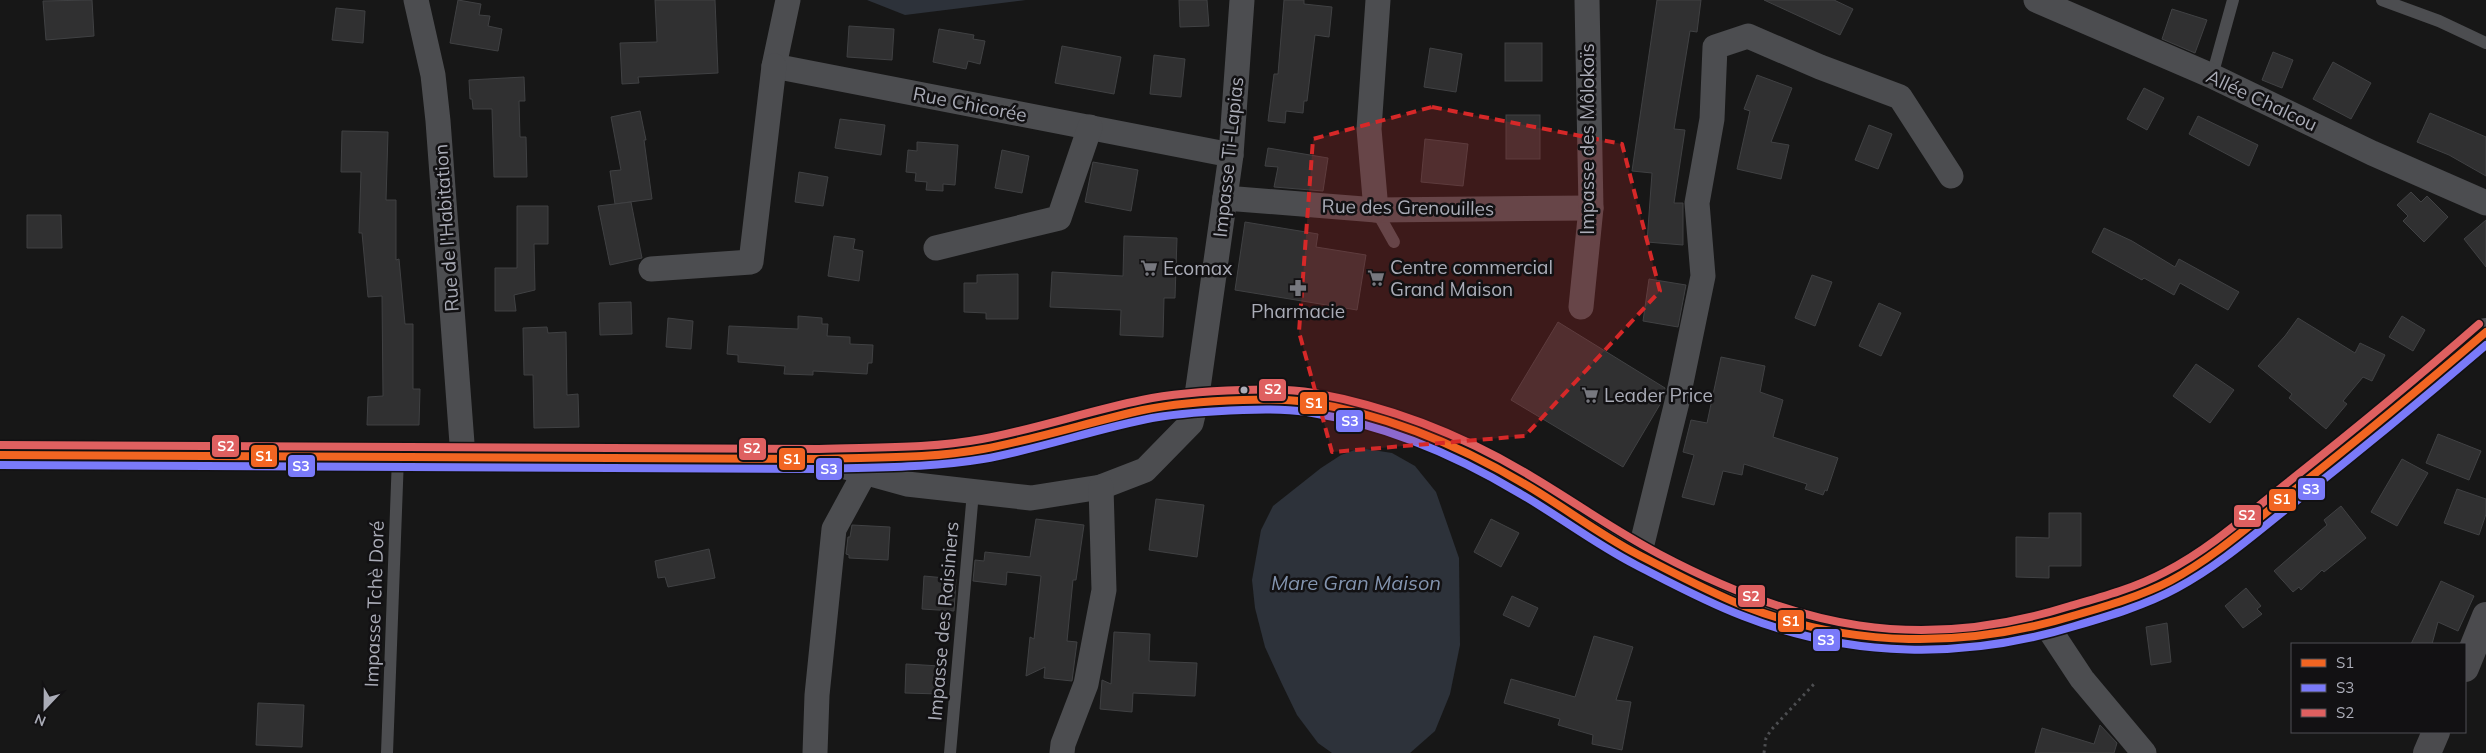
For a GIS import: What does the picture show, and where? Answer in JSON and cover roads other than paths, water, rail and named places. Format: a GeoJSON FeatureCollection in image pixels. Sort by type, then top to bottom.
{"type":"FeatureCollection","features":[{"type":"Feature","properties":{"kind":"main road"},"geometry":{"type":"LineString","coordinates":[[0,455],[819,459],[954,454],[1011,443],[1145,410],[1196,402],[1282,399],[1312,403],[1376,418],[1448,443],[1524,483],[1639,556],[1760,612],[1803,625],[1851,635],[1889,641],[1929,642],[1981,637],[2047,626],[2166,582],[2206,559],[2334,459],[2486,332]]}},
{"type":"Feature","properties":{"kind":"main road"},"geometry":{"type":"LineString","coordinates":[[2466,666],[2486,616]]}},
{"type":"Feature","properties":{"kind":"main road"},"geometry":{"type":"LineString","coordinates":[[2427,753],[2436,733]]}},
{"type":"Feature","properties":{"kind":"street","name":"Rue de l'Habitation"},"geometry":{"type":"LineString","coordinates":[[416,0],[433,75],[438,121],[463,457]]}},
{"type":"Feature","properties":{"kind":"street"},"geometry":{"type":"LineString","coordinates":[[651,269],[751,262],[774,66],[788,0]]}},
{"type":"Feature","properties":{"kind":"street","name":"Impasse Ti-Lapias"},"geometry":{"type":"LineString","coordinates":[[819,459],[907,484],[1032,498],[1101,487],[1145,470],[1191,423],[1196,402],[1231,155],[1242,0]]}},
{"type":"Feature","properties":{"kind":"street"},"geometry":{"type":"LineString","coordinates":[[1376,210],[1368,129],[1378,0]]}},
{"type":"Feature","properties":{"kind":"street","name":"Impasse des Môlokoïs"},"geometry":{"type":"LineString","coordinates":[[1582,308],[1591,208],[1587,0]]}},
{"type":"Feature","properties":{"kind":"street","name":"Allée Chalcou"},"geometry":{"type":"LineString","coordinates":[[2036,0],[2212,76],[2372,153],[2486,203]]}},
{"type":"Feature","properties":{"kind":"street"},"geometry":{"type":"LineString","coordinates":[[1639,556],[1678,402],[1703,276],[1697,203],[1712,118],[1715,47],[1748,36],[1820,67],[1900,97],[1951,176]]}},
{"type":"Feature","properties":{"kind":"street","name":"Rue Chicorée"},"geometry":{"type":"LineString","coordinates":[[774,66],[1231,155]]}},
{"type":"Feature","properties":{"kind":"street"},"geometry":{"type":"LineString","coordinates":[[936,248],[1059,218],[1090,127]]}},
{"type":"Feature","properties":{"kind":"street","name":"Rue des Grenouilles"},"geometry":{"type":"LineString","coordinates":[[1225,198],[1376,210],[1591,208]]}},
{"type":"Feature","properties":{"kind":"street"},"geometry":{"type":"LineString","coordinates":[[815,753],[817,695],[834,529],[865,472]]}},
{"type":"Feature","properties":{"kind":"street"},"geometry":{"type":"LineString","coordinates":[[1062,753],[1063,744],[1086,684],[1104,590],[1101,487]]}},
{"type":"Feature","properties":{"kind":"street"},"geometry":{"type":"LineString","coordinates":[[2047,626],[2082,679],[2144,753]]}},
{"type":"Feature","properties":{"kind":"lane"},"geometry":{"type":"LineString","coordinates":[[2212,76],[2233,0]]}},
{"type":"Feature","properties":{"kind":"lane"},"geometry":{"type":"LineString","coordinates":[[2382,0],[2439,21],[2486,43]]}},
{"type":"Feature","properties":{"kind":"lane"},"geometry":{"type":"LineString","coordinates":[[1376,210],[1394,242]]}},
{"type":"Feature","properties":{"kind":"lane","name":"Impasse Tchè Doré"},"geometry":{"type":"LineString","coordinates":[[387,753],[398,457]]}},
{"type":"Feature","properties":{"kind":"lane","name":"Impasse des Raisiniers"},"geometry":{"type":"LineString","coordinates":[[950,753],[973,492]]}},
{"type":"Feature","properties":{"kind":"water"},"geometry":{"type":"Polygon","coordinates":[[[867,0],[1026,0],[905,15],[867,0]]]}},
{"type":"Feature","properties":{"kind":"water","name":"Mare Gran Maison"},"geometry":{"type":"Polygon","coordinates":[[[1360,448],[1392,453],[1415,466],[1436,492],[1459,558],[1460,645],[1450,694],[1435,731],[1410,753],[1332,753],[1318,743],[1297,715],[1282,684],[1265,647],[1255,608],[1252,580],[1261,530],[1273,506],[1321,468],[1341,455],[1360,448]]]}},
{"type":"Feature","properties":{"kind":"place","name":"Ecomax"},"geometry":{"type":"Point","coordinates":[1149,268]}},
{"type":"Feature","properties":{"kind":"place","name":"Centre commercial Grand Maison"},"geometry":{"type":"Point","coordinates":[1376,278]}},
{"type":"Feature","properties":{"kind":"place","name":"Pharmacie"},"geometry":{"type":"Point","coordinates":[1298,288]}},
{"type":"Feature","properties":{"kind":"place","name":"Leader Price"},"geometry":{"type":"Point","coordinates":[1590,395]}}]}
